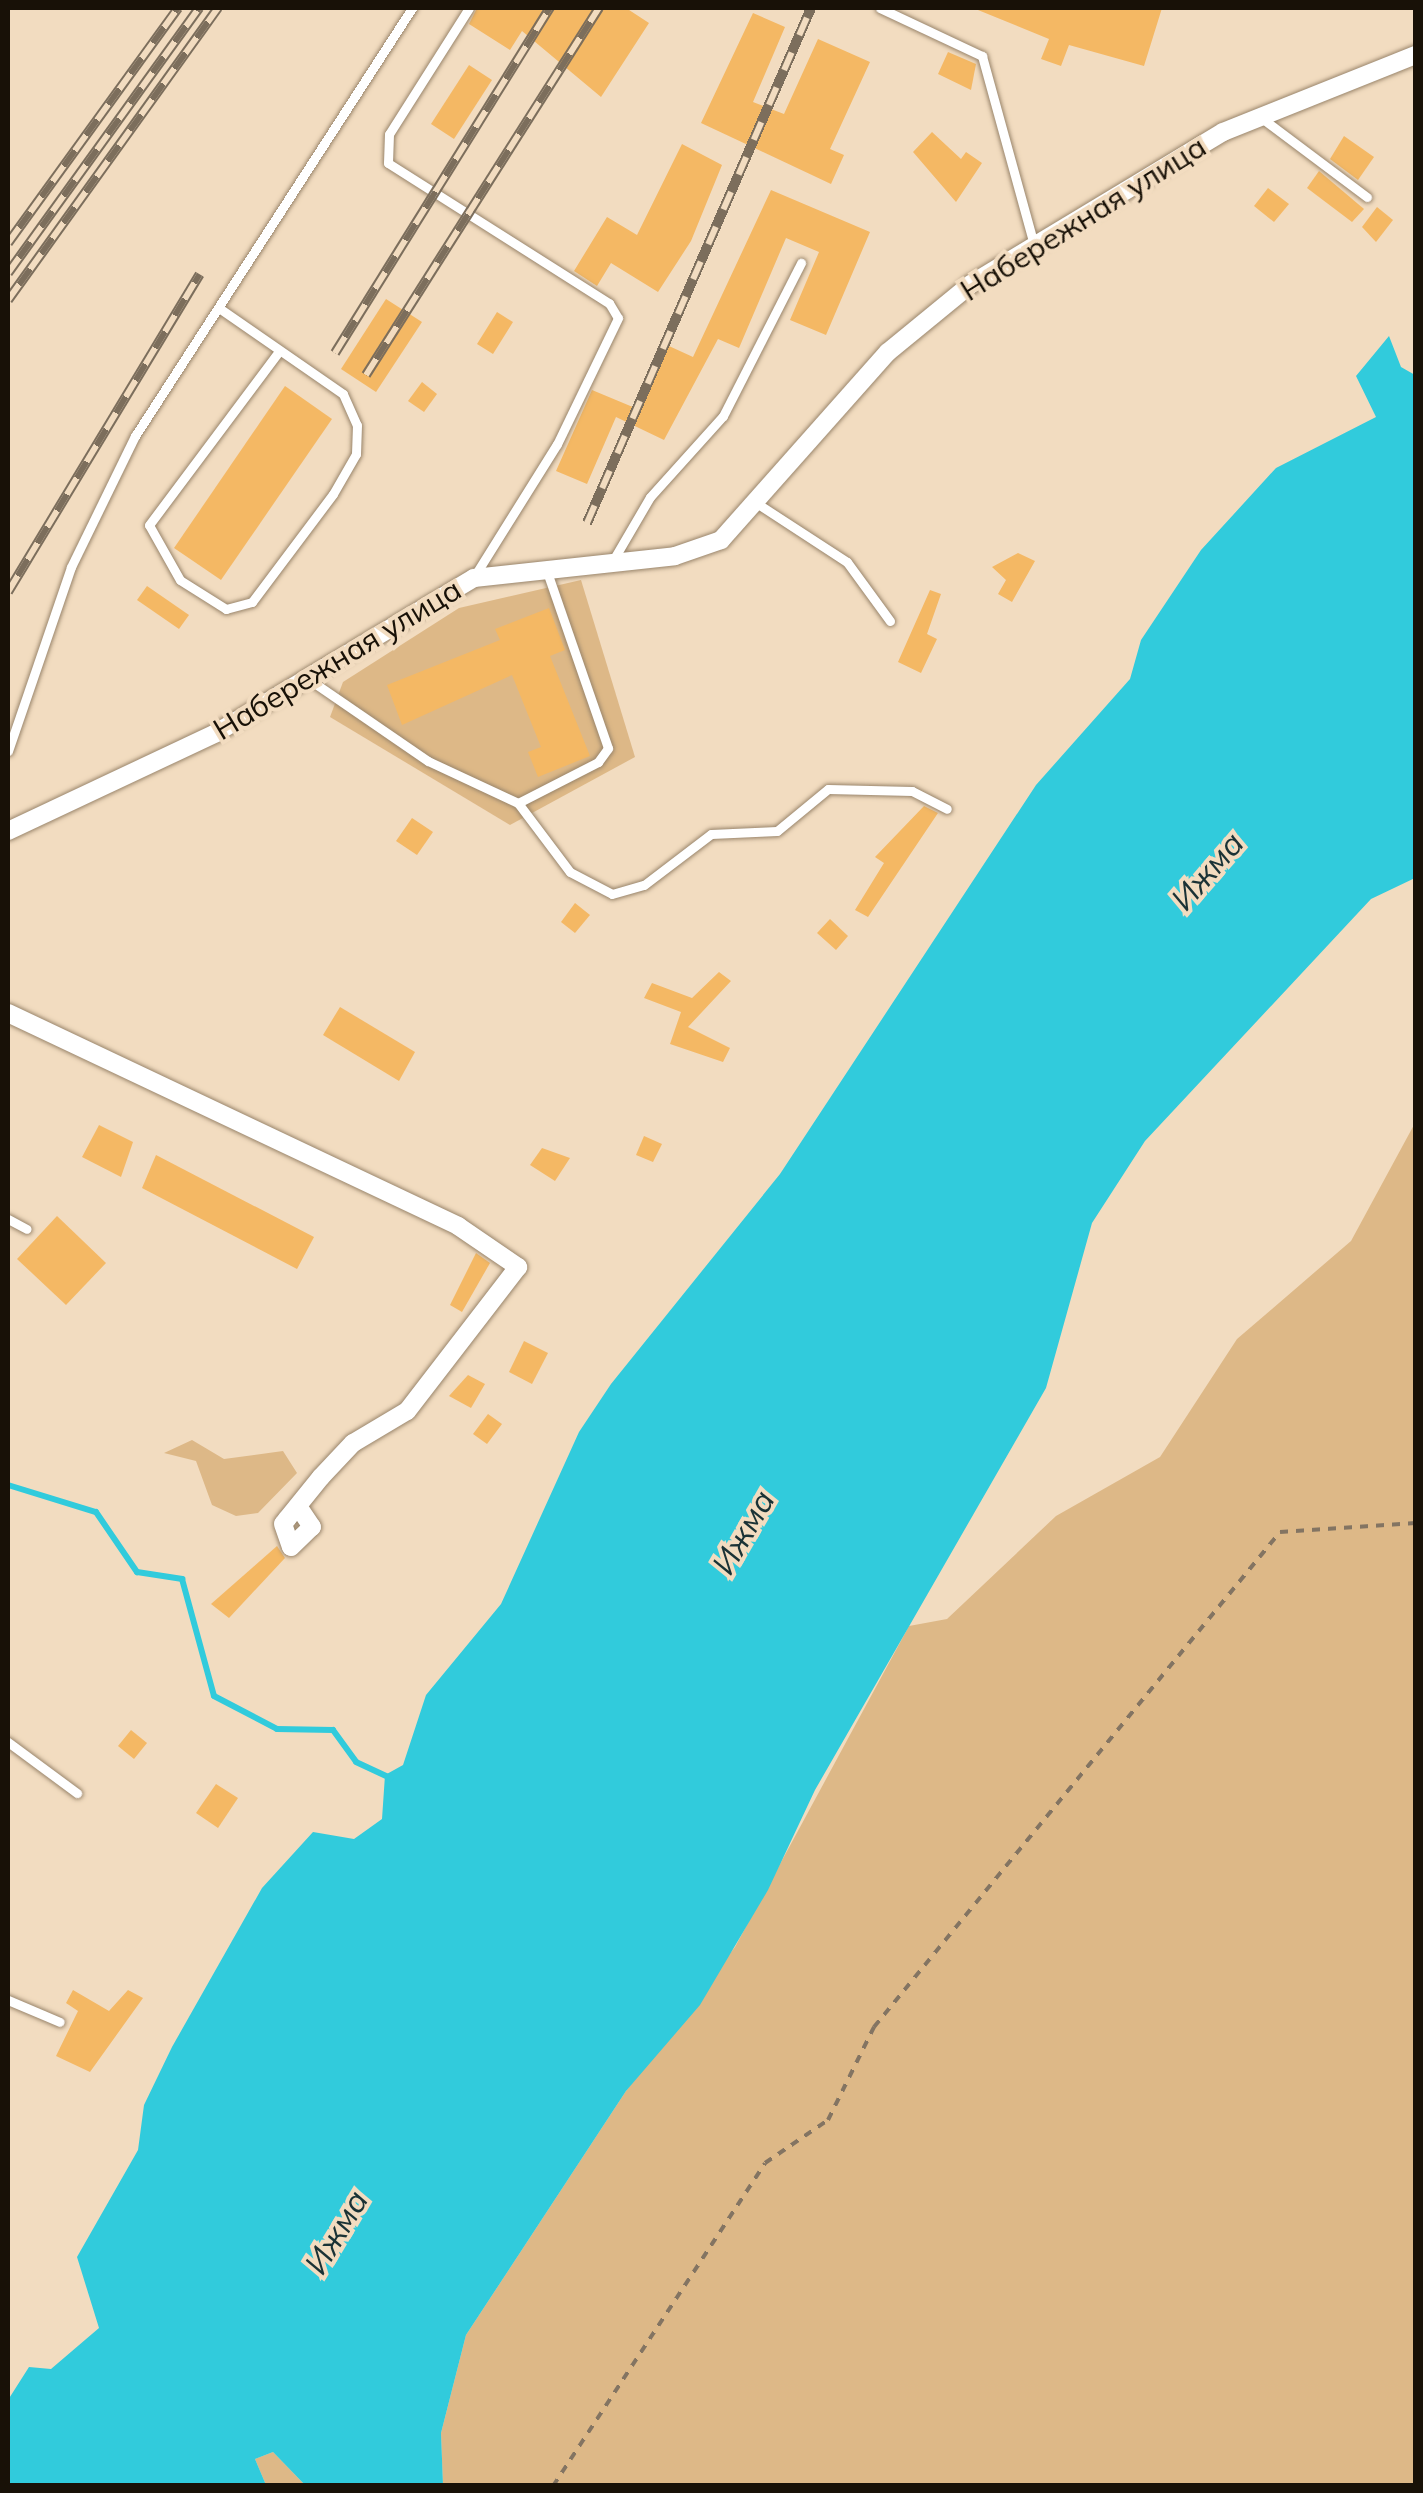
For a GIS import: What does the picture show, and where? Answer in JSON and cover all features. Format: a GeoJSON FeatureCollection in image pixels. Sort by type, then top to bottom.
{"type":"FeatureCollection","features":[{"type":"Feature","properties":{"kind":"street","name":"Набережная улица"},"geometry":{"type":"LineString","coordinates":[[8,831],[138,774],[310,680],[474,578],[610,564],[702,548],[758,504],[888,352],[1033,241],[1257,114],[1414,54]]}},
{"type":"Feature","properties":{"kind":"street"},"geometry":{"type":"LineString","coordinates":[[8,1014],[458,1226],[518,1267],[416,1402],[353,1443],[298,1506]]}},
{"type":"Feature","properties":{"kind":"lane"},"geometry":{"type":"LineString","coordinates":[[8,751],[90,524],[156,398],[220,308],[412,8]]}},
{"type":"Feature","properties":{"kind":"lane"},"geometry":{"type":"LineString","coordinates":[[469,8],[389,134],[388,163],[608,303],[618,318],[549,458],[474,578]]}},
{"type":"Feature","properties":{"kind":"lane"},"geometry":{"type":"LineString","coordinates":[[880,8],[982,56],[1033,241]]}},
{"type":"Feature","properties":{"kind":"lane"},"geometry":{"type":"LineString","coordinates":[[1257,114],[1367,197]]}},
{"type":"Feature","properties":{"kind":"lane"},"geometry":{"type":"LineString","coordinates":[[610,564],[650,497],[723,416],[802,263]]}},
{"type":"Feature","properties":{"kind":"lane"},"geometry":{"type":"LineString","coordinates":[[220,308],[343,394],[357,425],[356,454],[252,602],[226,608],[180,580],[149,525],[279,351]]}},
{"type":"Feature","properties":{"kind":"lane"},"geometry":{"type":"LineString","coordinates":[[758,504],[848,562],[890,621]]}},
{"type":"Feature","properties":{"kind":"lane"},"geometry":{"type":"LineString","coordinates":[[518,803],[598,762],[608,748],[546,569]]}},
{"type":"Feature","properties":{"kind":"lane"},"geometry":{"type":"LineString","coordinates":[[310,680],[428,761],[518,803],[570,872],[612,894],[644,885],[710,834],[777,831],[828,789],[912,791],[947,808]]}},
{"type":"Feature","properties":{"kind":"lane"},"geometry":{"type":"LineString","coordinates":[[8,1219],[27,1229]]}},
{"type":"Feature","properties":{"kind":"lane"},"geometry":{"type":"LineString","coordinates":[[8,1742],[77,1793]]}},
{"type":"Feature","properties":{"kind":"lane"},"geometry":{"type":"LineString","coordinates":[[8,2000],[60,2022]]}},
{"type":"Feature","properties":{"kind":"path"},"geometry":{"type":"LineString","coordinates":[[552,2486],[765,2163],[828,2120],[874,2027],[1280,1532],[1416,1523]]}},
{"type":"Feature","properties":{"kind":"shaded area"},"geometry":{"type":"Polygon","coordinates":[[[581,580],[635,757],[510,825],[330,717],[343,682],[459,608],[581,580]]]}},
{"type":"Feature","properties":{"kind":"shaded area"},"geometry":{"type":"Polygon","coordinates":[[[1415,1123],[1415,2485],[443,2486],[441,2433],[466,2335],[626,2091],[735,1947],[909,1626],[947,1619],[1056,1516],[1160,1457],[1237,1339],[1351,1241],[1415,1123]]]}},
{"type":"Feature","properties":{"kind":"shaded area"},"geometry":{"type":"Polygon","coordinates":[[[192,1440],[224,1459],[283,1451],[297,1473],[258,1513],[236,1516],[212,1505],[196,1461],[164,1453],[192,1440]]]}},
{"type":"Feature","properties":{"kind":"shaded area"},"geometry":{"type":"Polygon","coordinates":[[[273,2452],[305,2485],[266,2485],[255,2459],[273,2452]]]}},
{"type":"Feature","properties":{"kind":"water","name":"Ижма"},"geometry":{"type":"Polygon","coordinates":[[[1389,336],[1401,367],[1415,375],[1415,878],[1371,899],[1145,1141],[1092,1223],[1046,1388],[815,1790],[768,1890],[700,2005],[626,2091],[466,2335],[441,2433],[443,2485],[305,2485],[273,2452],[255,2459],[266,2485],[8,2485],[8,2400],[29,2367],[51,2369],[99,2328],[77,2257],[138,2150],[144,2105],[172,2047],[262,1888],[313,1832],[354,1839],[382,1819],[385,1775],[403,1765],[426,1695],[501,1604],[579,1432],[611,1384],[780,1174],[1036,785],[1130,679],[1141,640],[1201,550],[1276,468],[1376,417],[1356,376],[1389,336]]]}},
{"type":"Feature","properties":{"kind":"building"},"geometry":{"type":"Polygon","coordinates":[[[477,8],[626,8],[649,23],[601,97],[522,31],[510,50],[469,24],[477,8]]]}},
{"type":"Feature","properties":{"kind":"building"},"geometry":{"type":"Polygon","coordinates":[[[973,8],[1162,8],[1144,66],[1069,45],[1061,66],[1041,59],[1049,39],[973,8]]]}},
{"type":"Feature","properties":{"kind":"building"},"geometry":{"type":"Polygon","coordinates":[[[753,13],[785,27],[753,102],[784,114],[818,39],[870,62],[830,149],[844,155],[831,184],[701,123],[753,13]]]}},
{"type":"Feature","properties":{"kind":"building"},"geometry":{"type":"Polygon","coordinates":[[[948,52],[976,64],[971,90],[938,74],[948,52]]]}},
{"type":"Feature","properties":{"kind":"building"},"geometry":{"type":"Polygon","coordinates":[[[469,65],[492,80],[454,139],[431,124],[469,65]]]}},
{"type":"Feature","properties":{"kind":"building"},"geometry":{"type":"Polygon","coordinates":[[[932,132],[961,159],[966,152],[982,163],[956,202],[913,152],[932,132]]]}},
{"type":"Feature","properties":{"kind":"building"},"geometry":{"type":"Polygon","coordinates":[[[1344,136],[1374,157],[1358,180],[1330,159],[1344,136]]]}},
{"type":"Feature","properties":{"kind":"building"},"geometry":{"type":"Polygon","coordinates":[[[682,144],[722,165],[691,241],[658,292],[611,263],[597,286],[574,271],[607,217],[637,235],[682,144]]]}},
{"type":"Feature","properties":{"kind":"building"},"geometry":{"type":"Polygon","coordinates":[[[1319,171],[1364,209],[1352,222],[1307,188],[1319,171]]]}},
{"type":"Feature","properties":{"kind":"building"},"geometry":{"type":"Polygon","coordinates":[[[1268,188],[1289,204],[1274,222],[1254,206],[1268,188]]]}},
{"type":"Feature","properties":{"kind":"building"},"geometry":{"type":"Polygon","coordinates":[[[771,190],[870,232],[826,335],[790,320],[819,252],[786,238],[739,348],[718,339],[664,440],[616,417],[587,484],[556,471],[592,390],[640,410],[669,346],[693,357],[771,190]]]}},
{"type":"Feature","properties":{"kind":"building"},"geometry":{"type":"Polygon","coordinates":[[[1377,207],[1393,220],[1376,242],[1362,227],[1377,207]]]}},
{"type":"Feature","properties":{"kind":"building"},"geometry":{"type":"Polygon","coordinates":[[[386,299],[422,322],[376,392],[341,369],[386,299]]]}},
{"type":"Feature","properties":{"kind":"building"},"geometry":{"type":"Polygon","coordinates":[[[497,312],[513,322],[493,354],[477,344],[497,312]]]}},
{"type":"Feature","properties":{"kind":"building"},"geometry":{"type":"Polygon","coordinates":[[[422,382],[437,394],[424,412],[408,401],[422,382]]]}},
{"type":"Feature","properties":{"kind":"building"},"geometry":{"type":"Polygon","coordinates":[[[285,386],[332,419],[221,580],[174,548],[285,386]]]}},
{"type":"Feature","properties":{"kind":"building"},"geometry":{"type":"Polygon","coordinates":[[[1018,553],[1035,561],[1012,602],[998,594],[1006,580],[992,567],[1018,553]]]}},
{"type":"Feature","properties":{"kind":"building"},"geometry":{"type":"Polygon","coordinates":[[[147,586],[189,615],[179,629],[137,600],[147,586]]]}},
{"type":"Feature","properties":{"kind":"building"},"geometry":{"type":"Polygon","coordinates":[[[930,590],[941,594],[927,634],[937,639],[921,673],[898,662],[930,590]]]}},
{"type":"Feature","properties":{"kind":"building"},"geometry":{"type":"Polygon","coordinates":[[[549,608],[565,650],[550,656],[590,756],[538,777],[528,752],[541,747],[512,675],[402,725],[387,685],[500,640],[495,629],[549,608]]]}},
{"type":"Feature","properties":{"kind":"building"},"geometry":{"type":"Polygon","coordinates":[[[924,806],[938,813],[868,917],[855,910],[884,863],[875,857],[924,806]]]}},
{"type":"Feature","properties":{"kind":"building"},"geometry":{"type":"Polygon","coordinates":[[[412,818],[433,832],[417,855],[396,841],[412,818]]]}},
{"type":"Feature","properties":{"kind":"building"},"geometry":{"type":"Polygon","coordinates":[[[575,903],[590,915],[575,933],[561,922],[575,903]]]}},
{"type":"Feature","properties":{"kind":"building"},"geometry":{"type":"Polygon","coordinates":[[[830,919],[848,936],[836,950],[817,933],[830,919]]]}},
{"type":"Feature","properties":{"kind":"building"},"geometry":{"type":"Polygon","coordinates":[[[719,972],[731,981],[688,1027],[730,1048],[723,1062],[670,1044],[681,1012],[644,998],[652,983],[692,998],[719,972]]]}},
{"type":"Feature","properties":{"kind":"building"},"geometry":{"type":"Polygon","coordinates":[[[340,1007],[415,1052],[399,1081],[323,1035],[340,1007]]]}},
{"type":"Feature","properties":{"kind":"building"},"geometry":{"type":"Polygon","coordinates":[[[99,1125],[133,1142],[121,1177],[82,1157],[99,1125]]]}},
{"type":"Feature","properties":{"kind":"building"},"geometry":{"type":"Polygon","coordinates":[[[644,1136],[662,1144],[653,1162],[636,1155],[644,1136]]]}},
{"type":"Feature","properties":{"kind":"building"},"geometry":{"type":"Polygon","coordinates":[[[542,1148],[570,1158],[555,1181],[530,1165],[542,1148]]]}},
{"type":"Feature","properties":{"kind":"building"},"geometry":{"type":"Polygon","coordinates":[[[156,1155],[314,1237],[297,1269],[142,1188],[156,1155]]]}},
{"type":"Feature","properties":{"kind":"building"},"geometry":{"type":"Polygon","coordinates":[[[57,1216],[106,1263],[66,1305],[17,1259],[57,1216]]]}},
{"type":"Feature","properties":{"kind":"building"},"geometry":{"type":"Polygon","coordinates":[[[476,1253],[490,1263],[462,1312],[450,1305],[476,1253]]]}},
{"type":"Feature","properties":{"kind":"building"},"geometry":{"type":"Polygon","coordinates":[[[524,1341],[548,1353],[532,1384],[509,1372],[524,1341]]]}},
{"type":"Feature","properties":{"kind":"building"},"geometry":{"type":"Polygon","coordinates":[[[468,1375],[485,1384],[471,1408],[449,1396],[468,1375]]]}},
{"type":"Feature","properties":{"kind":"building"},"geometry":{"type":"Polygon","coordinates":[[[488,1414],[502,1424],[487,1444],[473,1434],[488,1414]]]}},
{"type":"Feature","properties":{"kind":"building"},"geometry":{"type":"Polygon","coordinates":[[[277,1546],[285,1558],[229,1618],[211,1604],[277,1546]]]}},
{"type":"Feature","properties":{"kind":"building"},"geometry":{"type":"Polygon","coordinates":[[[131,1730],[147,1743],[134,1759],[118,1746],[131,1730]]]}},
{"type":"Feature","properties":{"kind":"building"},"geometry":{"type":"Polygon","coordinates":[[[216,1784],[238,1798],[218,1828],[196,1813],[216,1784]]]}},
{"type":"Feature","properties":{"kind":"building"},"geometry":{"type":"Polygon","coordinates":[[[73,1990],[109,2011],[128,1990],[143,1998],[90,2072],[56,2056],[78,2011],[66,2003],[73,1990]]]}},
{"type":"Feature","properties":{"kind":"waterway"},"geometry":{"type":"LineString","coordinates":[[8,1485],[96,1512],[137,1572],[182,1579],[214,1696],[277,1729],[333,1730],[356,1762],[390,1778]]}},
{"type":"Feature","properties":{"kind":"railway"},"geometry":{"type":"LineString","coordinates":[[8,243],[178,8]]}},
{"type":"Feature","properties":{"kind":"railway"},"geometry":{"type":"LineString","coordinates":[[8,273],[199,8]]}},
{"type":"Feature","properties":{"kind":"railway"},"geometry":{"type":"LineString","coordinates":[[8,300],[218,8]]}},
{"type":"Feature","properties":{"kind":"railway"},"geometry":{"type":"LineString","coordinates":[[335,353],[550,8]]}},
{"type":"Feature","properties":{"kind":"railway"},"geometry":{"type":"LineString","coordinates":[[366,375],[599,8]]}},
{"type":"Feature","properties":{"kind":"railway"},"geometry":{"type":"LineString","coordinates":[[587,523],[811,8]]}},
{"type":"Feature","properties":{"kind":"railway"},"geometry":{"type":"LineString","coordinates":[[8,592],[200,274]]}}]}
